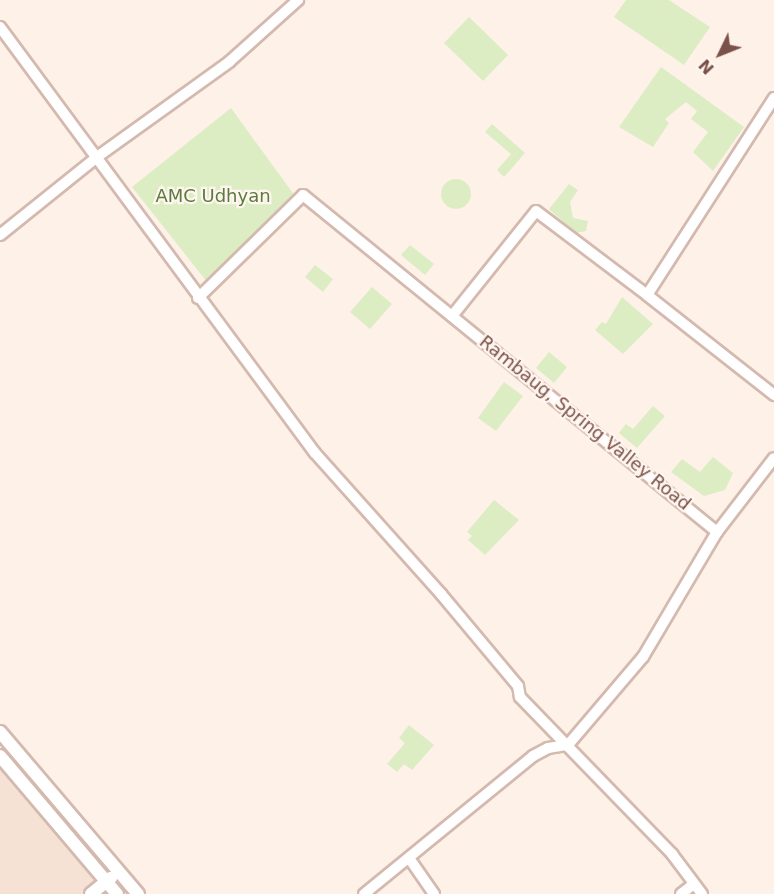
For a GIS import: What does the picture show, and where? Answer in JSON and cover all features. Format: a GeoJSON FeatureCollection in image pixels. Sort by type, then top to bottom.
{"type":"FeatureCollection","features":[{"type":"Feature","properties":{"kind":"street"},"geometry":{"type":"LineString","coordinates":[[0,235],[97,157],[229,62],[298,0]]}},
{"type":"Feature","properties":{"kind":"street"},"geometry":{"type":"LineString","coordinates":[[0,27],[198,298],[242,351],[315,453],[441,594],[518,686],[520,697],[672,854],[702,894]]}},
{"type":"Feature","properties":{"kind":"street"},"geometry":{"type":"LineString","coordinates":[[647,295],[774,98]]}},
{"type":"Feature","properties":{"kind":"street","name":"Rambaug, Spring Valley Road"},"geometry":{"type":"LineString","coordinates":[[198,298],[303,195],[717,532]]}},
{"type":"Feature","properties":{"kind":"street"},"geometry":{"type":"LineString","coordinates":[[452,316],[536,212],[647,295],[774,395]]}},
{"type":"Feature","properties":{"kind":"street"},"geometry":{"type":"LineString","coordinates":[[364,894],[533,756],[548,748],[568,745],[643,657],[717,532],[774,458]]}},
{"type":"Feature","properties":{"kind":"street"},"geometry":{"type":"LineString","coordinates":[[0,732],[138,894]]}},
{"type":"Feature","properties":{"kind":"street"},"geometry":{"type":"LineString","coordinates":[[0,756],[117,894]]}},
{"type":"Feature","properties":{"kind":"street"},"geometry":{"type":"LineString","coordinates":[[409,858],[434,894]]}},
{"type":"Feature","properties":{"kind":"street"},"geometry":{"type":"LineString","coordinates":[[91,894],[119,871]]}},
{"type":"Feature","properties":{"kind":"street"},"geometry":{"type":"LineString","coordinates":[[681,894],[694,884]]}},
{"type":"Feature","properties":{"kind":"shaded area"},"geometry":{"type":"Polygon","coordinates":[[[0,752],[116,894],[0,894],[0,752]]]}},
{"type":"Feature","properties":{"kind":"green space"},"geometry":{"type":"Polygon","coordinates":[[[626,0],[669,0],[710,27],[684,65],[614,17],[626,0]]]}},
{"type":"Feature","properties":{"kind":"green space"},"geometry":{"type":"Polygon","coordinates":[[[469,17],[508,55],[483,81],[444,43],[469,17]]]}},
{"type":"Feature","properties":{"kind":"green space"},"geometry":{"type":"Polygon","coordinates":[[[661,67],[744,127],[713,171],[693,152],[708,132],[691,119],[697,111],[686,102],[665,119],[669,123],[653,147],[619,127],[661,67]]]}},
{"type":"Feature","properties":{"kind":"green space","name":"AMC Udhyan"},"geometry":{"type":"Polygon","coordinates":[[[231,108],[295,196],[207,282],[132,187],[231,108]]]}},
{"type":"Feature","properties":{"kind":"green space"},"geometry":{"type":"Polygon","coordinates":[[[492,124],[525,153],[504,177],[497,170],[511,154],[485,132],[492,124]]]}},
{"type":"Feature","properties":{"kind":"green space"},"geometry":{"type":"Polygon","coordinates":[[[456,179],[467,183],[471,194],[467,205],[456,209],[445,205],[441,194],[445,183],[456,179]]]}},
{"type":"Feature","properties":{"kind":"green space"},"geometry":{"type":"Polygon","coordinates":[[[569,184],[578,190],[570,202],[573,218],[588,221],[586,231],[576,233],[549,209],[569,184]]]}},
{"type":"Feature","properties":{"kind":"green space"},"geometry":{"type":"Polygon","coordinates":[[[410,245],[434,264],[425,275],[401,255],[410,245]]]}},
{"type":"Feature","properties":{"kind":"green space"},"geometry":{"type":"Polygon","coordinates":[[[315,265],[333,279],[323,292],[305,277],[315,265]]]}},
{"type":"Feature","properties":{"kind":"green space"},"geometry":{"type":"Polygon","coordinates":[[[372,287],[392,304],[370,329],[350,312],[372,287]]]}},
{"type":"Feature","properties":{"kind":"green space"},"geometry":{"type":"Polygon","coordinates":[[[622,297],[653,324],[623,354],[595,330],[602,322],[606,324],[622,297]]]}},
{"type":"Feature","properties":{"kind":"green space"},"geometry":{"type":"Polygon","coordinates":[[[549,352],[567,367],[554,383],[536,368],[549,352]]]}},
{"type":"Feature","properties":{"kind":"green space"},"geometry":{"type":"Polygon","coordinates":[[[504,382],[523,396],[496,431],[478,418],[504,382]]]}},
{"type":"Feature","properties":{"kind":"green space"},"geometry":{"type":"Polygon","coordinates":[[[653,406],[665,416],[637,448],[619,433],[626,424],[633,429],[653,406]]]}},
{"type":"Feature","properties":{"kind":"green space"},"geometry":{"type":"Polygon","coordinates":[[[713,457],[733,473],[725,490],[704,496],[671,472],[682,459],[700,472],[713,457]]]}},
{"type":"Feature","properties":{"kind":"green space"},"geometry":{"type":"Polygon","coordinates":[[[494,500],[519,520],[485,555],[468,540],[472,536],[467,532],[494,500]]]}},
{"type":"Feature","properties":{"kind":"green space"},"geometry":{"type":"Polygon","coordinates":[[[409,725],[434,745],[412,770],[404,764],[397,772],[387,764],[405,743],[399,738],[409,725]]]}}]}
